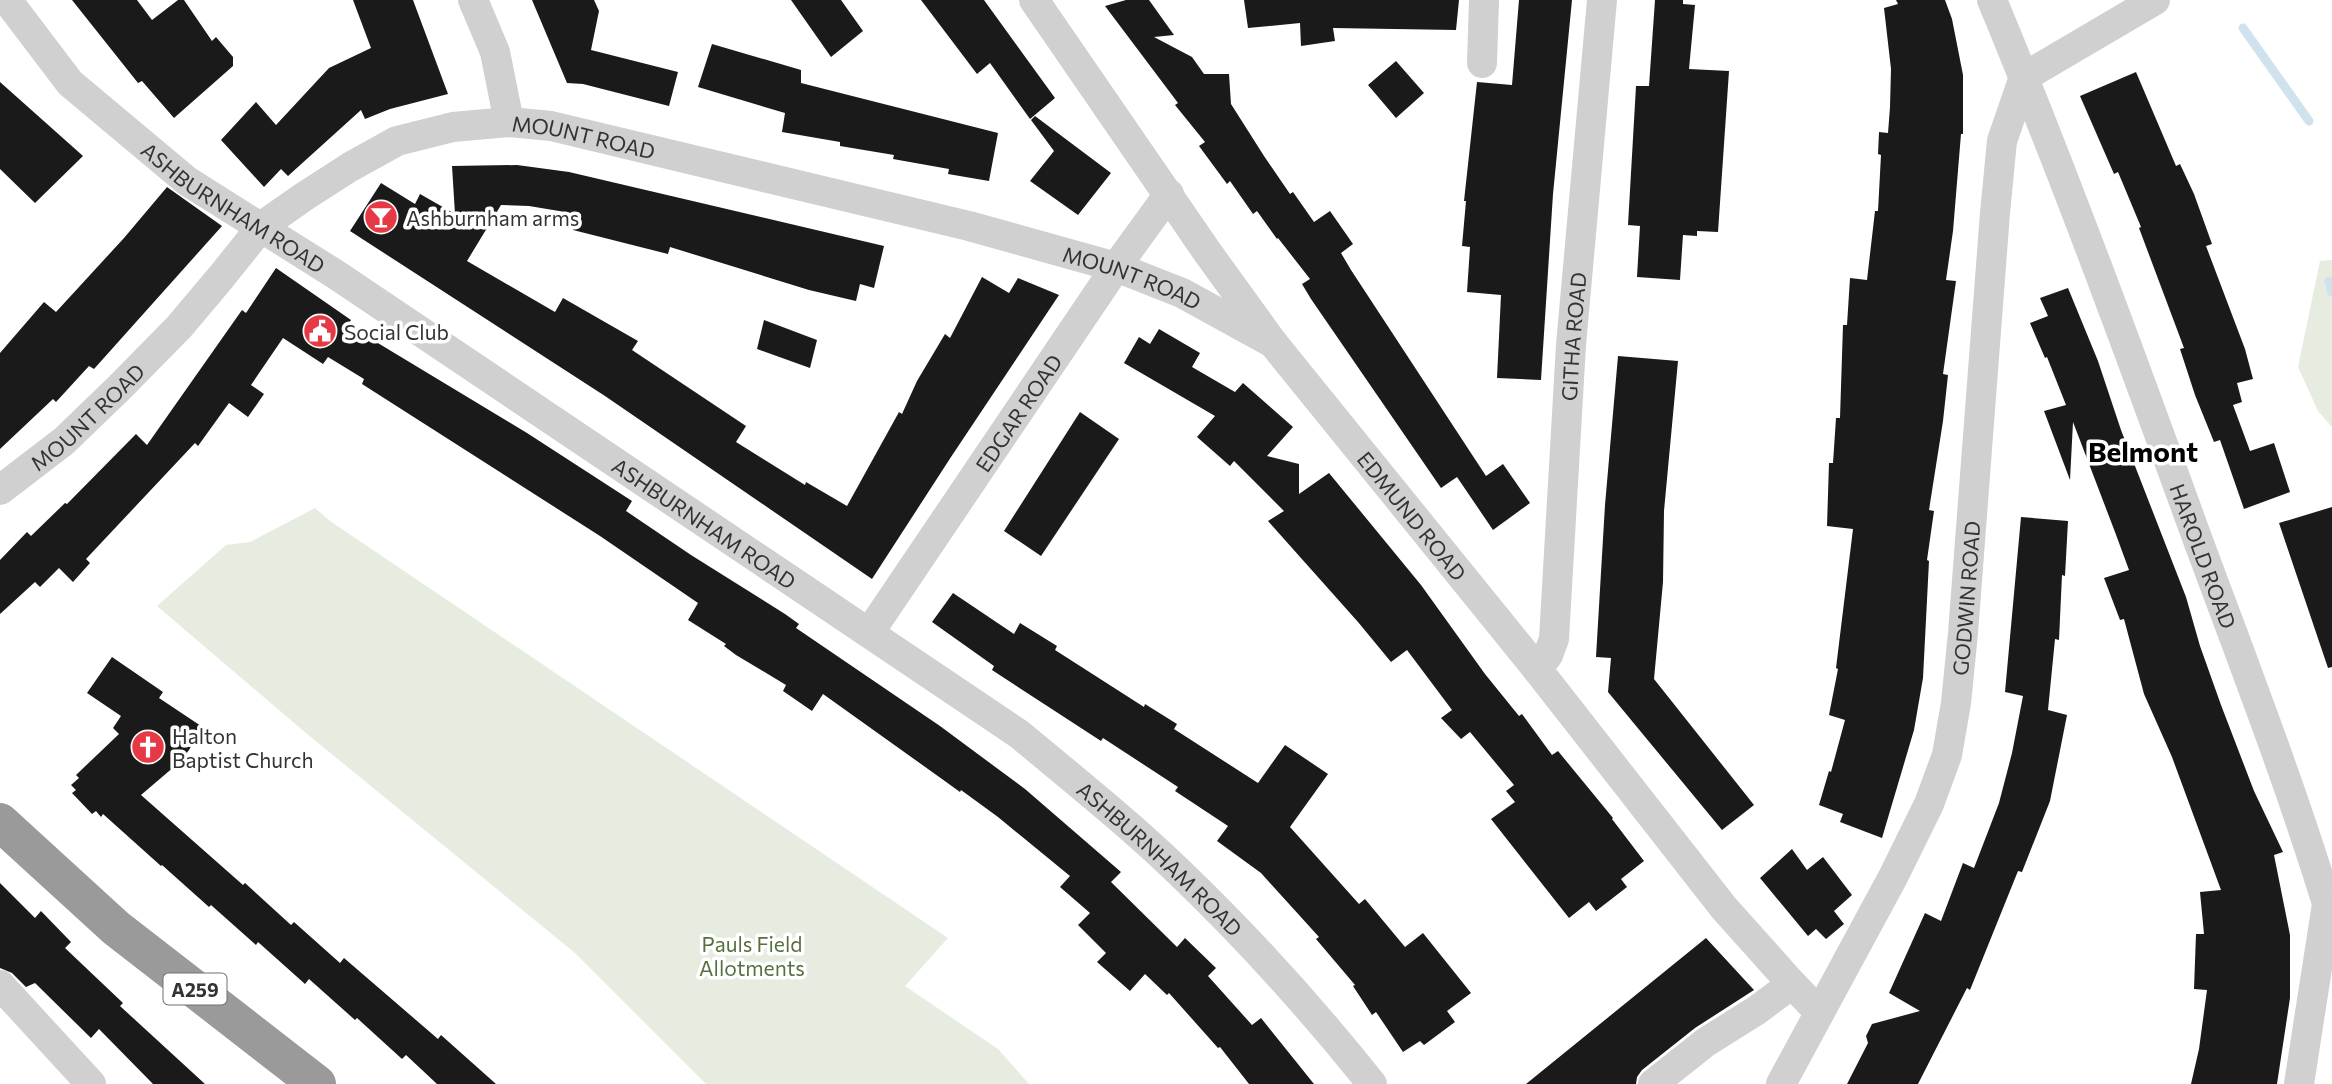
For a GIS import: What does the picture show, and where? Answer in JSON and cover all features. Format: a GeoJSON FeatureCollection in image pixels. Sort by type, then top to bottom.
{"type":"FeatureCollection","features":[{"type":"Feature","properties":{"kind":"highway","name":"A259"},"geometry":{"type":"LineString","coordinates":[[0,822],[116,928],[317,1084]]}},
{"type":"Feature","properties":{"kind":"street","name":"ASHBURNHAM ROAD"},"geometry":{"type":"LineString","coordinates":[[7,0],[70,83],[187,181],[261,226],[1019,734],[1104,804],[1177,870],[1263,957],[1372,1084]]}},
{"type":"Feature","properties":{"kind":"street"},"geometry":{"type":"LineString","coordinates":[[473,0],[495,52],[509,122]]}},
{"type":"Feature","properties":{"kind":"street","name":"EDMUND ROAD"},"geometry":{"type":"LineString","coordinates":[[1034,0],[1273,343],[1537,669],[1724,908],[1819,1012]]}},
{"type":"Feature","properties":{"kind":"street"},"geometry":{"type":"LineString","coordinates":[[1482,63],[1484,0]]}},
{"type":"Feature","properties":{"kind":"street","name":"GITHA ROAD"},"geometry":{"type":"LineString","coordinates":[[1537,669],[1548,655],[1553,639],[1571,345],[1602,0]]}},
{"type":"Feature","properties":{"kind":"street","name":"HAROLD ROAD"},"geometry":{"type":"LineString","coordinates":[[1992,0],[2024,77],[2178,485],[2330,909]]}},
{"type":"Feature","properties":{"kind":"street"},"geometry":{"type":"LineString","coordinates":[[2024,77],[2155,0]]}},
{"type":"Feature","properties":{"kind":"street","name":"GODWIN ROAD"},"geometry":{"type":"LineString","coordinates":[[1780,1084],[1893,877],[1929,804],[1947,755],[1956,703],[1963,633],[2002,141],[2024,77]]}},
{"type":"Feature","properties":{"kind":"street","name":"MOUNT ROAD"},"geometry":{"type":"LineString","coordinates":[[0,490],[64,441],[120,387],[179,327],[261,226],[350,167],[397,141],[453,127],[509,122],[551,126],[969,226],[1116,267],[1182,293],[1273,343]]}},
{"type":"Feature","properties":{"kind":"street","name":"EDGAR ROAD"},"geometry":{"type":"LineString","coordinates":[[869,633],[1116,267],[1169,194]]}},
{"type":"Feature","properties":{"kind":"street"},"geometry":{"type":"LineString","coordinates":[[2299,1084],[2330,909]]}},
{"type":"Feature","properties":{"kind":"street"},"geometry":{"type":"LineString","coordinates":[[1653,1084],[1706,1042],[1792,984]]}},
{"type":"Feature","properties":{"kind":"street"},"geometry":{"type":"LineString","coordinates":[[0,985],[91,1084]]}},
{"type":"Feature","properties":{"kind":"green space"},"geometry":{"type":"Polygon","coordinates":[[[2332,260],[2332,427],[2318,411],[2298,367],[2320,261],[2332,260]]]}},
{"type":"Feature","properties":{"kind":"green space","name":"Pauls Field Allotments"},"geometry":{"type":"Polygon","coordinates":[[[315,508],[330,521],[948,938],[905,986],[998,1049],[1029,1084],[706,1084],[575,953],[306,733],[157,606],[226,545],[250,542],[315,508]]]}},
{"type":"Feature","properties":{"kind":"building"},"geometry":{"type":"Polygon","coordinates":[[[72,0],[137,0],[152,20],[178,0],[184,0],[212,41],[216,37],[233,57],[233,66],[174,118],[142,81],[138,83],[72,0]]]}},
{"type":"Feature","properties":{"kind":"building"},"geometry":{"type":"Polygon","coordinates":[[[353,0],[413,0],[448,94],[390,109],[365,119],[361,110],[288,176],[281,169],[264,187],[221,140],[256,102],[276,125],[329,68],[371,48],[353,0]]]}},
{"type":"Feature","properties":{"kind":"building"},"geometry":{"type":"Polygon","coordinates":[[[532,0],[594,0],[599,11],[591,50],[678,72],[669,106],[583,84],[567,83],[532,0]]]}},
{"type":"Feature","properties":{"kind":"building"},"geometry":{"type":"Polygon","coordinates":[[[791,0],[841,0],[863,31],[831,57],[791,0]]]}},
{"type":"Feature","properties":{"kind":"building"},"geometry":{"type":"Polygon","coordinates":[[[921,0],[984,0],[1055,98],[1030,119],[990,63],[977,74],[921,0]]]}},
{"type":"Feature","properties":{"kind":"building"},"geometry":{"type":"Polygon","coordinates":[[[1126,0],[1149,0],[1174,35],[1154,37],[1192,57],[1204,74],[1229,74],[1231,104],[1264,156],[1290,194],[1293,192],[1314,222],[1330,211],[1353,244],[1341,253],[1486,476],[1503,464],[1530,503],[1493,530],[1457,477],[1441,488],[1311,299],[1302,284],[1310,279],[1257,211],[1253,214],[1230,181],[1227,184],[1199,146],[1205,142],[1175,105],[1178,103],[1105,6],[1126,0]]]}},
{"type":"Feature","properties":{"kind":"building"},"geometry":{"type":"Polygon","coordinates":[[[1244,0],[1459,0],[1456,30],[1333,28],[1335,41],[1301,46],[1300,23],[1248,28],[1244,0]]]}},
{"type":"Feature","properties":{"kind":"building"},"geometry":{"type":"Polygon","coordinates":[[[1519,0],[1572,0],[1553,194],[1541,380],[1497,378],[1501,295],[1467,292],[1470,247],[1462,246],[1464,201],[1477,82],[1512,85],[1519,0]]]}},
{"type":"Feature","properties":{"kind":"building"},"geometry":{"type":"Polygon","coordinates":[[[1655,0],[1683,0],[1683,4],[1695,5],[1689,69],[1729,71],[1718,232],[1697,231],[1697,236],[1683,235],[1680,280],[1637,277],[1640,226],[1628,225],[1636,86],[1649,86],[1655,0]]]}},
{"type":"Feature","properties":{"kind":"building"},"geometry":{"type":"Polygon","coordinates":[[[1896,0],[1945,0],[1952,19],[1963,75],[1963,134],[1946,280],[1956,281],[1943,374],[1948,375],[1929,510],[1934,511],[1927,560],[1923,678],[1914,730],[1882,838],[1840,822],[1843,814],[1819,805],[1845,720],[1829,715],[1838,669],[1853,529],[1827,526],[1829,463],[1833,463],[1836,418],[1840,418],[1843,325],[1847,325],[1850,278],[1867,280],[1875,211],[1878,211],[1881,155],[1878,154],[1879,132],[1888,133],[1890,107],[1891,69],[1884,8],[1898,4],[1896,0]]]}},
{"type":"Feature","properties":{"kind":"building"},"geometry":{"type":"Polygon","coordinates":[[[712,44],[801,70],[801,83],[998,133],[989,181],[948,174],[949,169],[893,159],[894,155],[840,146],[840,142],[782,132],[785,113],[698,87],[712,44]]]}},
{"type":"Feature","properties":{"kind":"building"},"geometry":{"type":"Polygon","coordinates":[[[1396,61],[1424,93],[1396,118],[1368,85],[1396,61]]]}},
{"type":"Feature","properties":{"kind":"building"},"geometry":{"type":"Polygon","coordinates":[[[2136,72],[2176,166],[2180,164],[2194,194],[2212,244],[2206,246],[2245,349],[2253,379],[2237,383],[2242,402],[2233,405],[2250,451],[2274,443],[2290,492],[2244,509],[2220,440],[2214,442],[2195,395],[2180,349],[2184,348],[2139,228],[2141,227],[2118,172],[2114,174],[2080,96],[2136,72]]]}},
{"type":"Feature","properties":{"kind":"building"},"geometry":{"type":"Polygon","coordinates":[[[0,82],[83,156],[35,203],[0,169],[0,82]]]}},
{"type":"Feature","properties":{"kind":"building"},"geometry":{"type":"Polygon","coordinates":[[[1035,116],[1111,173],[1078,215],[1030,181],[1054,151],[1031,120],[1035,116]]]}},
{"type":"Feature","properties":{"kind":"building"},"geometry":{"type":"Polygon","coordinates":[[[517,165],[569,172],[884,246],[874,288],[860,284],[856,301],[809,290],[670,247],[668,254],[573,230],[577,214],[529,206],[501,205],[467,261],[555,312],[563,298],[638,341],[632,350],[746,426],[736,442],[805,485],[806,482],[847,506],[899,412],[902,414],[917,381],[945,334],[950,338],[982,277],[1009,293],[1018,278],[1059,295],[872,579],[605,396],[350,231],[381,183],[415,204],[420,194],[455,214],[452,166],[517,165]]]}},
{"type":"Feature","properties":{"kind":"building"},"geometry":{"type":"Polygon","coordinates":[[[167,187],[222,226],[94,369],[89,366],[56,402],[53,399],[0,449],[0,353],[44,302],[56,312],[167,187]]]}},
{"type":"Feature","properties":{"kind":"building"},"geometry":{"type":"Polygon","coordinates":[[[276,268],[351,320],[348,325],[527,433],[632,501],[626,511],[785,614],[799,624],[796,628],[940,726],[1025,789],[1121,872],[1111,882],[1177,947],[1185,938],[1216,968],[1208,976],[1252,1025],[1261,1018],[1314,1084],[1249,1084],[1220,1047],[1218,1048],[1169,993],[1167,995],[1145,974],[1130,991],[1097,962],[1106,953],[1078,925],[1090,913],[1060,887],[1070,876],[998,817],[823,694],[812,711],[783,691],[786,685],[736,655],[724,646],[726,644],[688,620],[698,603],[600,536],[362,384],[364,379],[328,357],[323,364],[283,338],[251,385],[264,394],[248,417],[229,403],[198,446],[195,443],[86,559],[90,563],[73,582],[59,568],[40,587],[35,582],[0,614],[0,560],[27,532],[31,536],[67,504],[136,434],[147,445],[242,310],[246,313],[276,268]]]}},
{"type":"Feature","properties":{"kind":"building"},"geometry":{"type":"Polygon","coordinates":[[[2068,288],[2186,597],[2221,705],[2254,791],[2283,852],[2274,855],[2290,935],[2290,998],[2277,1084],[2191,1084],[2207,990],[2194,989],[2196,934],[2204,934],[2200,892],[2221,890],[2172,757],[2144,694],[2124,619],[2120,620],[2104,578],[2129,570],[2115,532],[2073,422],[2070,480],[2044,411],[2066,405],[2030,323],[2048,316],[2040,298],[2068,288]]]}},
{"type":"Feature","properties":{"kind":"building"},"geometry":{"type":"Polygon","coordinates":[[[764,320],[817,340],[810,368],[757,349],[764,320]]]}},
{"type":"Feature","properties":{"kind":"building"},"geometry":{"type":"Polygon","coordinates":[[[1159,329],[1200,353],[1192,367],[1235,392],[1243,383],[1293,427],[1267,456],[1299,464],[1299,494],[1329,473],[1421,585],[1519,716],[1522,714],[1552,755],[1558,751],[1644,861],[1621,879],[1627,887],[1596,911],[1589,902],[1569,918],[1491,819],[1515,802],[1506,791],[1514,785],[1470,732],[1461,739],[1441,718],[1452,710],[1407,650],[1391,662],[1268,521],[1284,511],[1234,461],[1230,466],[1197,437],[1215,416],[1124,363],[1139,337],[1150,344],[1159,329]]]}},
{"type":"Feature","properties":{"kind":"building"},"geometry":{"type":"Polygon","coordinates":[[[1618,356],[1678,361],[1664,511],[1663,582],[1654,679],[1754,805],[1722,830],[1608,692],[1611,658],[1596,657],[1605,505],[1618,356]]]}},
{"type":"Feature","properties":{"kind":"building"},"geometry":{"type":"Polygon","coordinates":[[[1080,412],[1119,439],[1041,556],[1004,531],[1080,412]]]}},
{"type":"Feature","properties":{"kind":"building"},"geometry":{"type":"Polygon","coordinates":[[[2332,507],[2332,667],[2328,668],[2279,523],[2332,507]]]}},
{"type":"Feature","properties":{"kind":"building"},"geometry":{"type":"Polygon","coordinates":[[[2021,517],[2068,521],[2059,640],[2055,639],[2048,710],[2067,715],[2050,801],[2022,872],[2018,871],[1970,990],[1967,988],[1918,1084],[1847,1084],[1868,1043],[1866,1036],[1872,1024],[1920,1011],[1889,993],[1925,913],[1941,921],[1963,863],[1974,868],[1999,803],[2023,696],[2005,692],[2021,517]]]}},
{"type":"Feature","properties":{"kind":"building"},"geometry":{"type":"Polygon","coordinates":[[[953,593],[1014,634],[1020,623],[1057,646],[1055,650],[1144,707],[1145,704],[1177,724],[1174,729],[1258,783],[1285,745],[1328,774],[1290,827],[1359,904],[1365,899],[1405,947],[1423,933],[1471,993],[1447,1011],[1455,1022],[1424,1045],[1420,1041],[1403,1052],[1376,1012],[1372,1015],[1353,986],[1355,985],[1316,939],[1319,937],[1261,873],[1217,841],[1228,826],[1175,791],[1178,787],[992,670],[994,666],[932,622],[953,593]]]}},
{"type":"Feature","properties":{"kind":"building"},"geometry":{"type":"Polygon","coordinates":[[[112,657],[163,692],[159,698],[204,728],[182,760],[141,795],[291,925],[294,922],[340,963],[344,958],[438,1039],[441,1035],[496,1084],[437,1084],[406,1055],[402,1059],[309,979],[305,984],[258,942],[256,945],[103,814],[101,817],[96,811],[92,814],[72,793],[76,790],[71,785],[79,778],[76,775],[119,734],[113,728],[121,716],[87,693],[112,657]]]}},
{"type":"Feature","properties":{"kind":"building"},"geometry":{"type":"Polygon","coordinates":[[[1792,849],[1807,870],[1823,857],[1852,895],[1834,911],[1844,924],[1826,939],[1816,929],[1808,936],[1760,878],[1792,849]]]}},
{"type":"Feature","properties":{"kind":"building"},"geometry":{"type":"Polygon","coordinates":[[[0,883],[35,918],[41,911],[71,942],[65,948],[123,1003],[120,1006],[205,1084],[153,1084],[99,1029],[91,1038],[35,983],[26,987],[12,973],[0,968],[0,883]]]}},
{"type":"Feature","properties":{"kind":"building"},"geometry":{"type":"Polygon","coordinates":[[[1706,938],[1754,990],[1695,1028],[1642,1070],[1636,1084],[1526,1084],[1706,938]]]}},
{"type":"Feature","properties":{"kind":"waterway"},"geometry":{"type":"LineString","coordinates":[[2243,28],[2309,121]]}},
{"type":"Feature","properties":{"kind":"waterway"},"geometry":{"type":"LineString","coordinates":[[2329,281],[2332,292]]}},
{"type":"Feature","properties":{"kind":"place","name":"Ashburnham arms"},"geometry":{"type":"Point","coordinates":[381,217]}},
{"type":"Feature","properties":{"kind":"place","name":"Social Club"},"geometry":{"type":"Point","coordinates":[320,331]}},
{"type":"Feature","properties":{"kind":"place","name":"Halton Baptist Church"},"geometry":{"type":"Point","coordinates":[148,747]}},
{"type":"Feature","properties":{"kind":"district","name":"Belmont"},"geometry":{"type":"Point","coordinates":[2143,451]}}]}
